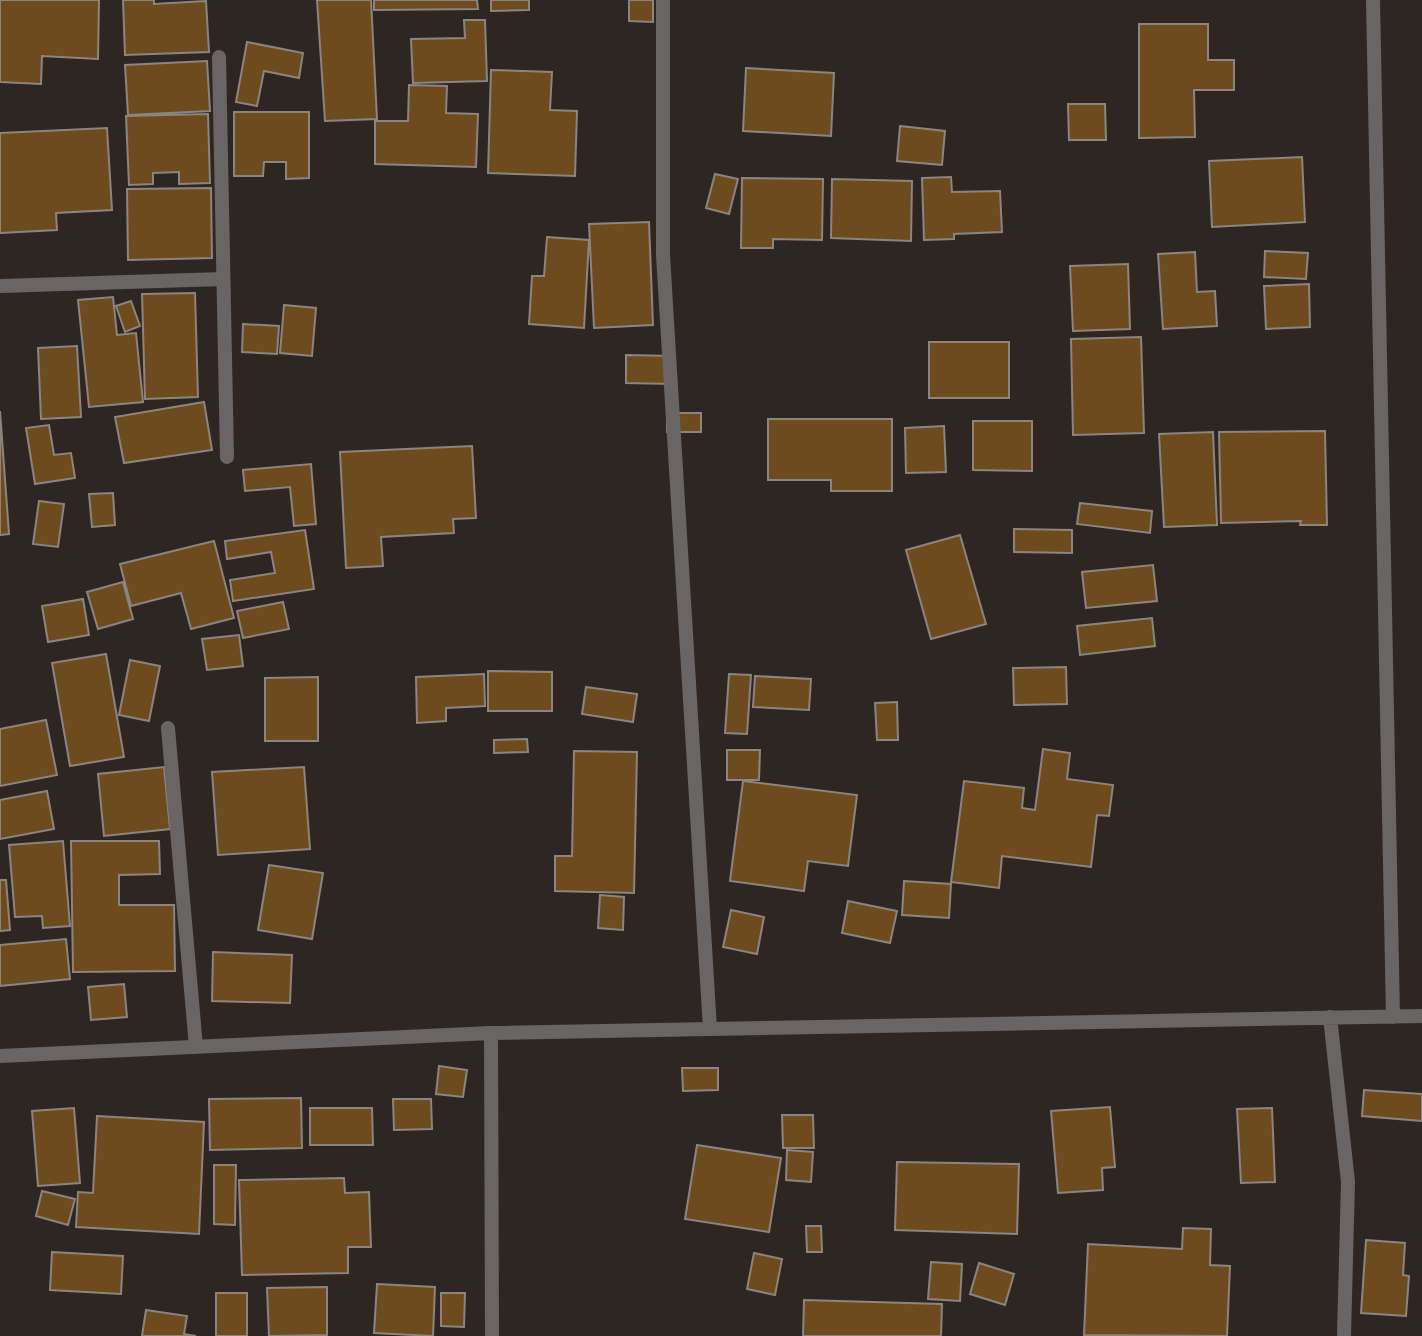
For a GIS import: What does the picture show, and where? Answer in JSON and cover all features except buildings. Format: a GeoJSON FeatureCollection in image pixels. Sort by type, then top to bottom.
{"type":"FeatureCollection","features":[{"type":"Feature","properties":{"kind":"street"},"geometry":{"type":"LineString","coordinates":[[663,0],[663,255],[710,1029]]}},
{"type":"Feature","properties":{"kind":"street"},"geometry":{"type":"LineString","coordinates":[[1373,0],[1393,1017]]}},
{"type":"Feature","properties":{"kind":"street"},"geometry":{"type":"LineString","coordinates":[[219,57],[227,457]]}},
{"type":"Feature","properties":{"kind":"street"},"geometry":{"type":"LineString","coordinates":[[0,286],[223,279]]}},
{"type":"Feature","properties":{"kind":"street"},"geometry":{"type":"LineString","coordinates":[[168,728],[196,1047]]}},
{"type":"Feature","properties":{"kind":"street"},"geometry":{"type":"LineString","coordinates":[[0,1056],[491,1033],[1422,1016]]}},
{"type":"Feature","properties":{"kind":"street"},"geometry":{"type":"LineString","coordinates":[[1330,1017],[1348,1182],[1344,1336]]}},
{"type":"Feature","properties":{"kind":"street"},"geometry":{"type":"LineString","coordinates":[[491,1033],[492,1336]]}}]}
